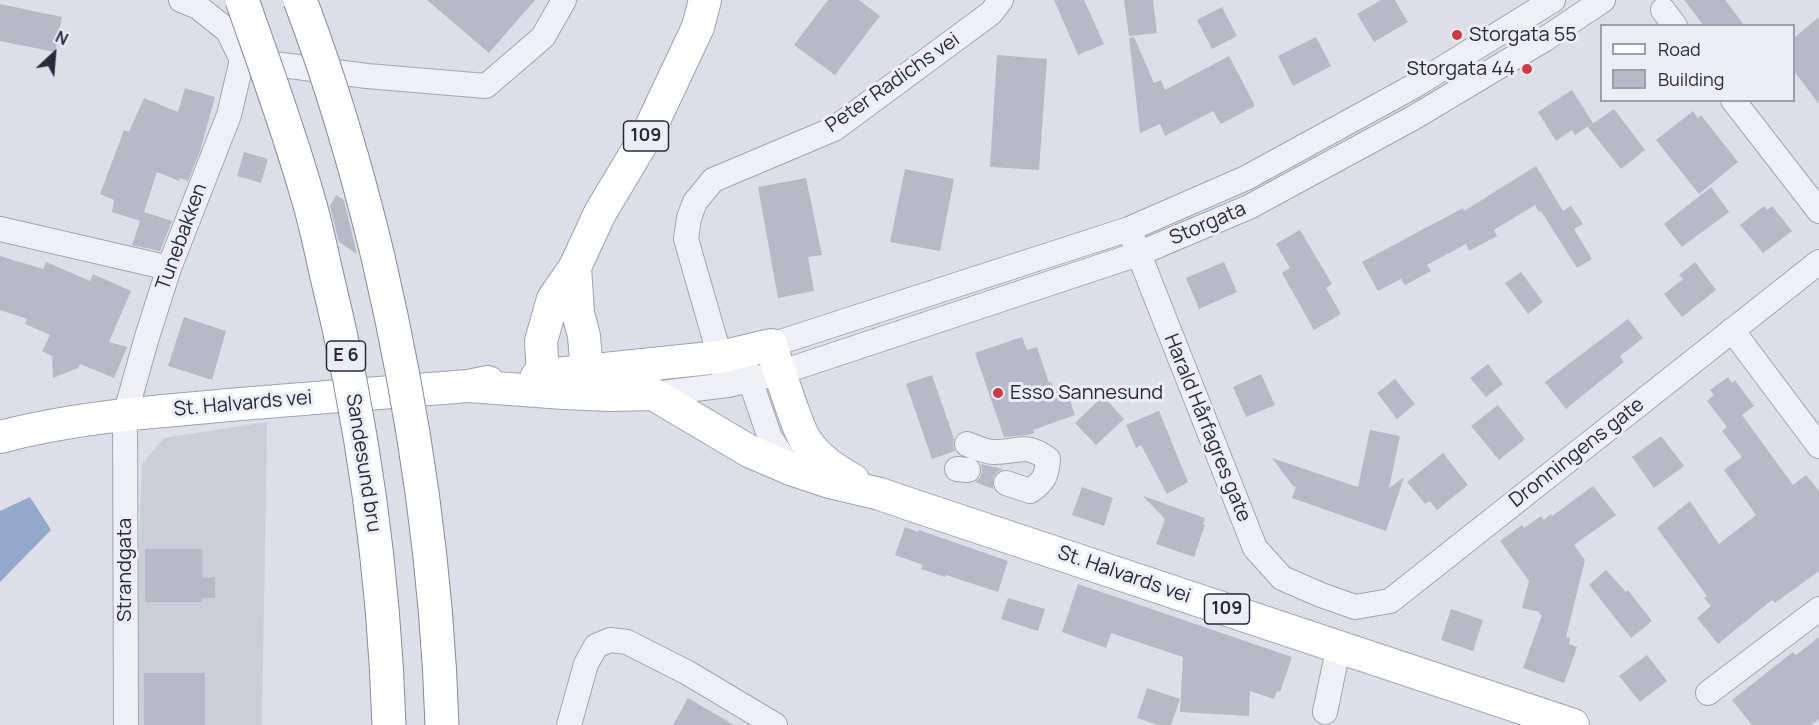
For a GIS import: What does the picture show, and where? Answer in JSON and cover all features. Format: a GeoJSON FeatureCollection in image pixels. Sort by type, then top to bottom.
{"type":"FeatureCollection","features":[{"type":"Feature","properties":{"kind":"highway","name":"Sandesund bru"},"geometry":{"type":"LineString","coordinates":[[242,0],[282,110],[309,200],[342,334],[372,514],[389,725]]}},
{"type":"Feature","properties":{"kind":"highway"},"geometry":{"type":"LineString","coordinates":[[300,0],[361,187],[394,326],[425,511],[435,603],[442,725]]}},
{"type":"Feature","properties":{"kind":"main road","name":"109"},"geometry":{"type":"LineString","coordinates":[[553,385],[541,342],[553,299],[575,267],[600,213],[649,131],[698,27],[705,0]]}},
{"type":"Feature","properties":{"kind":"main road","name":"109"},"geometry":{"type":"LineString","coordinates":[[575,267],[578,312],[584,336],[587,371]]}},
{"type":"Feature","properties":{"kind":"main road","name":"St. Halvards vei"},"geometry":{"type":"LineString","coordinates":[[553,385],[587,371],[748,365],[799,428],[806,441],[822,458],[842,474],[880,494]]}},
{"type":"Feature","properties":{"kind":"main road","name":"St. Halvards vei"},"geometry":{"type":"LineString","coordinates":[[0,437],[72,422],[125,415],[469,386],[496,380],[553,385],[610,395],[653,394],[749,451],[791,469],[830,482],[880,494],[1573,725]]}},
{"type":"Feature","properties":{"kind":"street"},"geometry":{"type":"LineString","coordinates":[[181,0],[198,7],[228,31],[242,60],[367,76],[486,86],[543,37],[564,0]]}},
{"type":"Feature","properties":{"kind":"street","name":"Peter Radichs vei"},"geometry":{"type":"LineString","coordinates":[[791,469],[770,438],[748,365],[686,239],[689,218],[695,202],[713,180],[834,129],[991,13],[1001,0]]}},
{"type":"Feature","properties":{"kind":"street","name":"Storgata"},"geometry":{"type":"LineString","coordinates":[[748,365],[1129,229],[1246,178],[1414,86],[1552,0]]}},
{"type":"Feature","properties":{"kind":"street","name":"Storgata"},"geometry":{"type":"LineString","coordinates":[[748,365],[1138,254],[1249,207],[1413,118],[1545,39],[1603,0]]}},
{"type":"Feature","properties":{"kind":"street","name":"Tunebakken"},"geometry":{"type":"LineString","coordinates":[[125,415],[169,268],[229,115],[242,60]]}},
{"type":"Feature","properties":{"kind":"street"},"geometry":{"type":"LineString","coordinates":[[1735,102],[1819,211]]}},
{"type":"Feature","properties":{"kind":"street"},"geometry":{"type":"LineString","coordinates":[[0,229],[169,268]]}},
{"type":"Feature","properties":{"kind":"street","name":"Harald Hårfagres gate"},"geometry":{"type":"LineString","coordinates":[[1129,229],[1255,548],[1282,578],[1321,595]]}},
{"type":"Feature","properties":{"kind":"street","name":"Dronningens gate"},"geometry":{"type":"LineString","coordinates":[[1321,595],[1355,607],[1390,601],[1819,262]]}},
{"type":"Feature","properties":{"kind":"street"},"geometry":{"type":"LineString","coordinates":[[1732,330],[1819,446]]}},
{"type":"Feature","properties":{"kind":"street","name":"St. Halvards vei"},"geometry":{"type":"LineString","coordinates":[[653,394],[748,365]]}},
{"type":"Feature","properties":{"kind":"street","name":"Strandgata"},"geometry":{"type":"LineString","coordinates":[[125,415],[126,725]]}},
{"type":"Feature","properties":{"kind":"street"},"geometry":{"type":"LineString","coordinates":[[967,444],[992,452],[1024,448],[1037,451],[1048,459],[1048,469],[1042,484],[1030,491],[1006,483]]}},
{"type":"Feature","properties":{"kind":"street"},"geometry":{"type":"LineString","coordinates":[[1708,693],[1819,609]]}},
{"type":"Feature","properties":{"kind":"street"},"geometry":{"type":"LineString","coordinates":[[569,725],[586,664],[596,646],[610,640],[627,642],[688,673],[775,725]]}},
{"type":"Feature","properties":{"kind":"street"},"geometry":{"type":"LineString","coordinates":[[1325,711],[1340,647]]}},
{"type":"Feature","properties":{"kind":"shaded area"},"geometry":{"type":"Polygon","coordinates":[[[267,422],[262,725],[138,725],[138,570],[142,464],[164,438],[267,422]]]}},
{"type":"Feature","properties":{"kind":"water"},"geometry":{"type":"Polygon","coordinates":[[[30,497],[51,530],[0,582],[0,511],[30,497]]]}},
{"type":"Feature","properties":{"kind":"building"},"geometry":{"type":"Polygon","coordinates":[[[427,0],[535,0],[489,53],[427,0]]]}},
{"type":"Feature","properties":{"kind":"building"},"geometry":{"type":"Polygon","coordinates":[[[828,0],[859,0],[880,16],[835,75],[794,45],[828,0]]]}},
{"type":"Feature","properties":{"kind":"building"},"geometry":{"type":"Polygon","coordinates":[[[1054,0],[1084,0],[1104,44],[1078,55],[1054,0]]]}},
{"type":"Feature","properties":{"kind":"building"},"geometry":{"type":"Polygon","coordinates":[[[1124,0],[1153,0],[1157,33],[1129,36],[1124,0]]]}},
{"type":"Feature","properties":{"kind":"building"},"geometry":{"type":"Polygon","coordinates":[[[1381,0],[1395,0],[1408,22],[1374,42],[1357,14],[1381,0]]]}},
{"type":"Feature","properties":{"kind":"building"},"geometry":{"type":"Polygon","coordinates":[[[1684,0],[1725,0],[1743,24],[1702,24],[1684,0]]]}},
{"type":"Feature","properties":{"kind":"building"},"geometry":{"type":"Polygon","coordinates":[[[0,4],[62,17],[55,52],[0,41],[0,4]]]}},
{"type":"Feature","properties":{"kind":"building"},"geometry":{"type":"Polygon","coordinates":[[[1222,7],[1237,36],[1212,49],[1197,20],[1222,7]]]}},
{"type":"Feature","properties":{"kind":"building"},"geometry":{"type":"Polygon","coordinates":[[[1819,17],[1819,104],[1795,72],[1795,37],[1819,17]]]}},
{"type":"Feature","properties":{"kind":"building"},"geometry":{"type":"Polygon","coordinates":[[[1134,37],[1154,83],[1161,80],[1165,90],[1229,56],[1255,106],[1221,124],[1213,111],[1165,136],[1160,124],[1140,133],[1129,38],[1134,37]]]}},
{"type":"Feature","properties":{"kind":"building"},"geometry":{"type":"Polygon","coordinates":[[[1316,37],[1331,66],[1293,86],[1278,56],[1316,37]]]}},
{"type":"Feature","properties":{"kind":"building"},"geometry":{"type":"Polygon","coordinates":[[[997,55],[1047,59],[1039,170],[990,167],[997,55]]]}},
{"type":"Feature","properties":{"kind":"building"},"geometry":{"type":"Polygon","coordinates":[[[185,88],[215,97],[200,151],[188,181],[180,178],[179,181],[157,172],[144,212],[172,221],[160,251],[132,245],[140,221],[112,212],[114,200],[100,194],[124,130],[129,132],[144,98],[178,112],[185,88]]]}},
{"type":"Feature","properties":{"kind":"building"},"geometry":{"type":"Polygon","coordinates":[[[1572,90],[1593,123],[1575,135],[1572,130],[1556,141],[1538,112],[1572,90]]]}},
{"type":"Feature","properties":{"kind":"building"},"geometry":{"type":"Polygon","coordinates":[[[1614,109],[1645,150],[1621,169],[1588,127],[1614,109]]]}},
{"type":"Feature","properties":{"kind":"building"},"geometry":{"type":"Polygon","coordinates":[[[1693,111],[1698,118],[1701,115],[1738,162],[1699,194],[1656,140],[1693,111]]]}},
{"type":"Feature","properties":{"kind":"building"},"geometry":{"type":"Polygon","coordinates":[[[244,152],[268,159],[261,183],[237,176],[244,152]]]}},
{"type":"Feature","properties":{"kind":"building"},"geometry":{"type":"Polygon","coordinates":[[[1536,166],[1563,211],[1571,206],[1583,224],[1574,229],[1592,259],[1577,268],[1535,205],[1494,230],[1497,236],[1469,251],[1466,244],[1427,265],[1431,271],[1405,285],[1401,279],[1378,291],[1362,262],[1463,208],[1464,211],[1536,166]]]}},
{"type":"Feature","properties":{"kind":"building"},"geometry":{"type":"Polygon","coordinates":[[[905,169],[954,179],[940,251],[890,242],[905,169]]]}},
{"type":"Feature","properties":{"kind":"building"},"geometry":{"type":"Polygon","coordinates":[[[806,178],[822,255],[808,257],[814,291],[778,298],[758,187],[806,178]]]}},
{"type":"Feature","properties":{"kind":"building"},"geometry":{"type":"Polygon","coordinates":[[[1711,187],[1729,212],[1682,247],[1664,224],[1711,187]]]}},
{"type":"Feature","properties":{"kind":"building"},"geometry":{"type":"Polygon","coordinates":[[[336,195],[344,200],[357,254],[339,242],[330,206],[336,195]]]}},
{"type":"Feature","properties":{"kind":"building"},"geometry":{"type":"Polygon","coordinates":[[[1764,206],[1767,210],[1772,206],[1792,231],[1763,253],[1740,225],[1764,206]]]}},
{"type":"Feature","properties":{"kind":"building"},"geometry":{"type":"Polygon","coordinates":[[[1300,230],[1332,284],[1326,288],[1341,314],[1314,330],[1282,273],[1290,268],[1276,244],[1300,230]]]}},
{"type":"Feature","properties":{"kind":"building"},"geometry":{"type":"Polygon","coordinates":[[[0,256],[43,269],[46,262],[90,281],[93,274],[131,291],[109,342],[127,347],[114,378],[80,364],[78,368],[53,378],[52,356],[42,351],[50,335],[25,324],[27,319],[0,310],[0,256]]]}},
{"type":"Feature","properties":{"kind":"building"},"geometry":{"type":"Polygon","coordinates":[[[1224,262],[1237,292],[1199,309],[1186,278],[1224,262]]]}},
{"type":"Feature","properties":{"kind":"building"},"geometry":{"type":"Polygon","coordinates":[[[1695,262],[1716,290],[1682,317],[1664,294],[1683,279],[1679,275],[1695,262]]]}},
{"type":"Feature","properties":{"kind":"building"},"geometry":{"type":"Polygon","coordinates":[[[1521,272],[1543,302],[1528,314],[1505,283],[1521,272]]]}},
{"type":"Feature","properties":{"kind":"building"},"geometry":{"type":"Polygon","coordinates":[[[184,317],[226,331],[212,380],[168,366],[184,317]]]}},
{"type":"Feature","properties":{"kind":"building"},"geometry":{"type":"Polygon","coordinates":[[[1628,319],[1643,338],[1620,356],[1624,362],[1566,409],[1545,382],[1628,319]]]}},
{"type":"Feature","properties":{"kind":"building"},"geometry":{"type":"Polygon","coordinates":[[[1022,337],[1027,350],[1037,347],[1049,383],[1051,382],[1054,390],[1065,386],[1075,415],[1033,430],[1034,433],[1028,435],[1004,437],[975,353],[1022,337]]]}},
{"type":"Feature","properties":{"kind":"building"},"geometry":{"type":"Polygon","coordinates":[[[1488,364],[1503,384],[1486,397],[1470,378],[1488,364]]]}},
{"type":"Feature","properties":{"kind":"building"},"geometry":{"type":"Polygon","coordinates":[[[1261,374],[1275,405],[1246,417],[1233,387],[1261,374]]]}},
{"type":"Feature","properties":{"kind":"building"},"geometry":{"type":"Polygon","coordinates":[[[932,375],[954,439],[955,451],[932,459],[906,384],[932,375]]]}},
{"type":"Feature","properties":{"kind":"building"},"geometry":{"type":"Polygon","coordinates":[[[1728,377],[1732,383],[1735,380],[1754,406],[1742,415],[1793,485],[1806,475],[1819,491],[1819,571],[1775,603],[1772,600],[1718,644],[1697,618],[1711,606],[1704,598],[1707,596],[1657,528],[1690,501],[1719,544],[1756,515],[1724,470],[1742,457],[1722,431],[1727,427],[1707,401],[1714,395],[1710,390],[1728,377]]]}},
{"type":"Feature","properties":{"kind":"building"},"geometry":{"type":"Polygon","coordinates":[[[1395,379],[1415,404],[1397,419],[1377,393],[1395,379]]]}},
{"type":"Feature","properties":{"kind":"building"},"geometry":{"type":"Polygon","coordinates":[[[1103,396],[1124,419],[1096,445],[1075,423],[1103,396]]]}},
{"type":"Feature","properties":{"kind":"building"},"geometry":{"type":"Polygon","coordinates":[[[1498,405],[1525,439],[1499,460],[1471,426],[1498,405]]]}},
{"type":"Feature","properties":{"kind":"building"},"geometry":{"type":"Polygon","coordinates":[[[1159,411],[1188,482],[1167,494],[1141,445],[1136,448],[1126,425],[1159,411]]]}},
{"type":"Feature","properties":{"kind":"building"},"geometry":{"type":"Polygon","coordinates":[[[1370,430],[1400,436],[1389,488],[1404,477],[1386,531],[1292,498],[1296,487],[1272,458],[1358,487],[1370,430]]]}},
{"type":"Feature","properties":{"kind":"building"},"geometry":{"type":"Polygon","coordinates":[[[1661,436],[1684,466],[1654,488],[1632,457],[1661,436]]]}},
{"type":"Feature","properties":{"kind":"building"},"geometry":{"type":"Polygon","coordinates":[[[1443,453],[1468,485],[1437,510],[1430,501],[1425,504],[1407,482],[1443,453]]]}},
{"type":"Feature","properties":{"kind":"building"},"geometry":{"type":"Polygon","coordinates":[[[981,464],[1003,469],[993,478],[993,489],[975,482],[980,478],[982,472],[981,464]]]}},
{"type":"Feature","properties":{"kind":"building"},"geometry":{"type":"Polygon","coordinates":[[[1593,486],[1616,515],[1574,545],[1585,560],[1566,637],[1570,638],[1569,644],[1577,647],[1564,683],[1523,668],[1542,615],[1539,614],[1540,612],[1522,608],[1529,581],[1500,541],[1522,525],[1524,528],[1541,516],[1544,520],[1551,514],[1552,516],[1593,486]]]}},
{"type":"Feature","properties":{"kind":"building"},"geometry":{"type":"Polygon","coordinates":[[[1082,487],[1113,498],[1104,526],[1072,515],[1082,487]]]}},
{"type":"Feature","properties":{"kind":"building"},"geometry":{"type":"Polygon","coordinates":[[[1143,496],[1205,518],[1203,525],[1205,525],[1194,557],[1156,544],[1165,519],[1143,496]]]}},
{"type":"Feature","properties":{"kind":"building"},"geometry":{"type":"Polygon","coordinates":[[[905,527],[1008,561],[998,592],[921,569],[923,565],[895,555],[905,527]]]}},
{"type":"Feature","properties":{"kind":"building"},"geometry":{"type":"Polygon","coordinates":[[[145,549],[202,549],[202,578],[215,577],[215,598],[202,598],[202,602],[145,602],[145,549]]]}},
{"type":"Feature","properties":{"kind":"building"},"geometry":{"type":"Polygon","coordinates":[[[1606,570],[1626,592],[1628,590],[1652,621],[1631,638],[1589,585],[1606,570]]]}},
{"type":"Feature","properties":{"kind":"building"},"geometry":{"type":"Polygon","coordinates":[[[1078,584],[1292,657],[1280,692],[1277,691],[1274,699],[1250,691],[1249,716],[1180,712],[1183,657],[1111,633],[1106,648],[1062,632],[1078,584]]]}},
{"type":"Feature","properties":{"kind":"building"},"geometry":{"type":"Polygon","coordinates":[[[1008,598],[1045,609],[1038,631],[1001,619],[1008,598]]]}},
{"type":"Feature","properties":{"kind":"building"},"geometry":{"type":"Polygon","coordinates":[[[1451,609],[1483,620],[1473,651],[1441,640],[1451,609]]]}},
{"type":"Feature","properties":{"kind":"building"},"geometry":{"type":"Polygon","coordinates":[[[1819,637],[1819,719],[1811,725],[1752,725],[1732,700],[1793,652],[1796,655],[1819,637]]]}},
{"type":"Feature","properties":{"kind":"building"},"geometry":{"type":"Polygon","coordinates":[[[1647,655],[1667,681],[1640,702],[1619,676],[1647,655]]]}},
{"type":"Feature","properties":{"kind":"building"},"geometry":{"type":"Polygon","coordinates":[[[144,673],[205,673],[205,725],[144,725],[144,673]]]}},
{"type":"Feature","properties":{"kind":"building"},"geometry":{"type":"Polygon","coordinates":[[[1147,688],[1180,699],[1171,725],[1158,725],[1137,718],[1147,688]]]}},
{"type":"Feature","properties":{"kind":"building"},"geometry":{"type":"Polygon","coordinates":[[[688,698],[734,725],[673,725],[688,698]]]}},
{"type":"Feature","properties":{"kind":"place","name":"Storgata 55"},"geometry":{"type":"Point","coordinates":[1457,35]}},
{"type":"Feature","properties":{"kind":"place","name":"Storgata 44"},"geometry":{"type":"Point","coordinates":[1527,69]}},
{"type":"Feature","properties":{"kind":"place","name":"Esso Sannesund"},"geometry":{"type":"Point","coordinates":[998,393]}}]}
